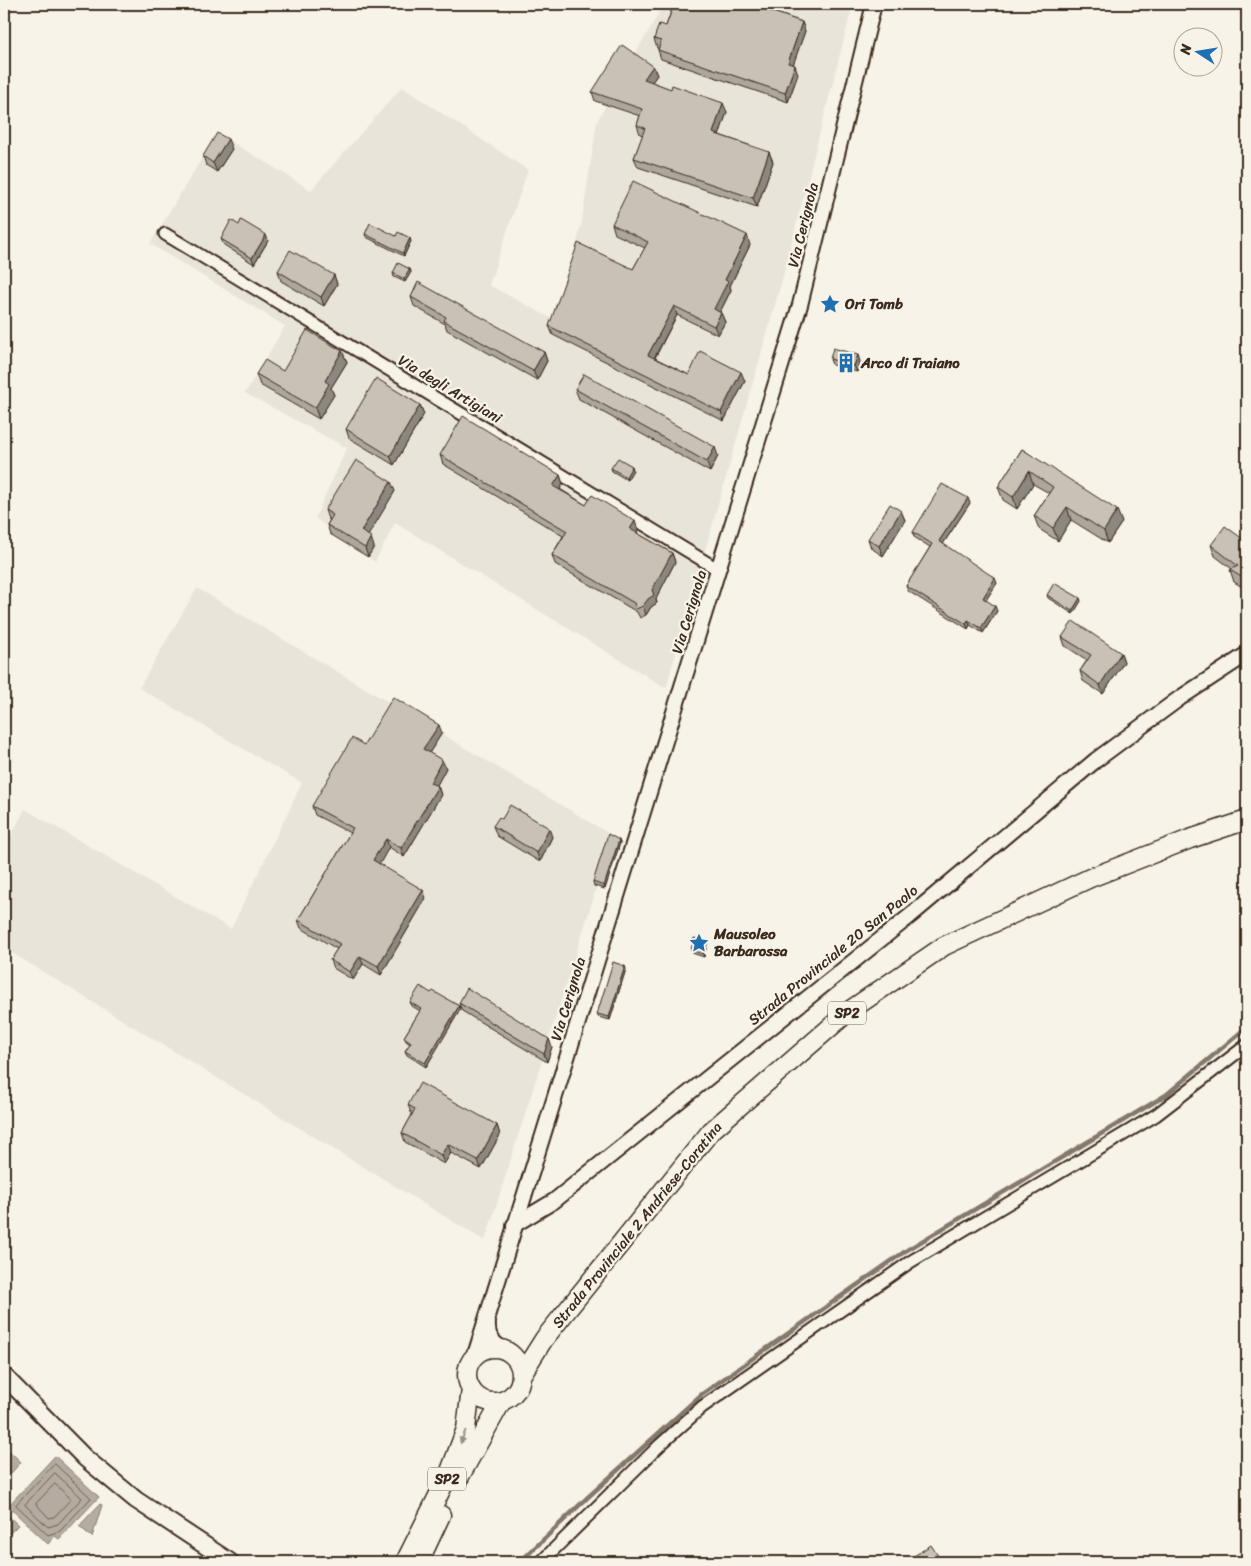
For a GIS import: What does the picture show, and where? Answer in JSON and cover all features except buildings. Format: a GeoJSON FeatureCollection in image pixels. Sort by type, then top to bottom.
{"type":"FeatureCollection","features":[{"type":"Feature","properties":{"kind":"main road","name":"Strada Provinciale 2 Andriese-Coratina"},"geometry":{"type":"LineString","coordinates":[[419,1562],[467,1460],[502,1401],[517,1391],[522,1374],[544,1339],[711,1131],[849,1011],[944,946],[1090,878],[1190,839],[1247,820]]}},
{"type":"Feature","properties":{"kind":"main road","name":"Strada Provinciale 2 Andriese-Coratina"},"geometry":{"type":"LineString","coordinates":[[475,1355],[492,1347],[505,1350],[544,1339]]}},
{"type":"Feature","properties":{"kind":"main road"},"geometry":{"type":"LineString","coordinates":[[505,1350],[518,1361],[522,1374]]}},
{"type":"Feature","properties":{"kind":"main road","name":"SP2"},"geometry":{"type":"LineString","coordinates":[[405,1562],[449,1474],[466,1429],[471,1389],[467,1371],[475,1355]]}},
{"type":"Feature","properties":{"kind":"main road"},"geometry":{"type":"LineString","coordinates":[[4,1376],[84,1458],[136,1500],[230,1562]]}},
{"type":"Feature","properties":{"kind":"main road"},"geometry":{"type":"LineString","coordinates":[[471,1389],[484,1401],[502,1401]]}},
{"type":"Feature","properties":{"kind":"street","name":"Via Cerignola"},"geometry":{"type":"LineString","coordinates":[[514,1225],[800,305],[874,4]]}},
{"type":"Feature","properties":{"kind":"street","name":"Via degli Artigiani"},"geometry":{"type":"LineString","coordinates":[[165,234],[719,570]]}},
{"type":"Feature","properties":{"kind":"street","name":"Strada Provinciale 20 San Paolo"},"geometry":{"type":"LineString","coordinates":[[514,1225],[554,1201],[917,910],[1122,740],[1247,654]]}},
{"type":"Feature","properties":{"kind":"street"},"geometry":{"type":"LineString","coordinates":[[541,1562],[660,1445],[702,1407],[910,1262],[1156,1115],[1247,1045]]}},
{"type":"Feature","properties":{"kind":"street"},"geometry":{"type":"LineString","coordinates":[[475,1355],[514,1225]]}},
{"type":"Feature","properties":{"kind":"street"},"geometry":{"type":"LineString","coordinates":[[488,1315],[487,1332],[492,1341],[505,1350]]}},
{"type":"Feature","properties":{"kind":"shaded area"},"geometry":{"type":"Polygon","coordinates":[[[664,4],[853,4],[781,284],[666,688],[395,523],[375,562],[315,518],[347,448],[245,393],[285,326],[150,244],[217,133],[311,190],[402,87],[528,170],[489,285],[560,323],[582,220],[597,121],[664,4]]]}},
{"type":"Feature","properties":{"kind":"shaded area"},"geometry":{"type":"Polygon","coordinates":[[[197,588],[613,836],[485,1241],[4,948],[4,849],[25,809],[231,929],[302,783],[139,688],[197,588]]]}},
{"type":"Feature","properties":{"kind":"water"},"geometry":{"type":"Polygon","coordinates":[[[4,1446],[21,1462],[4,1481],[4,1446]]]}},
{"type":"Feature","properties":{"kind":"water"},"geometry":{"type":"Polygon","coordinates":[[[55,1456],[99,1497],[59,1539],[55,1536],[48,1544],[8,1506],[55,1456]]]}},
{"type":"Feature","properties":{"kind":"water"},"geometry":{"type":"Polygon","coordinates":[[[100,1504],[102,1505],[92,1537],[79,1526],[100,1504]]]}},
{"type":"Feature","properties":{"kind":"water"},"geometry":{"type":"Polygon","coordinates":[[[4,1512],[18,1525],[9,1534],[4,1529],[4,1512]]]}},
{"type":"Feature","properties":{"kind":"waterway"},"geometry":{"type":"LineString","coordinates":[[520,1562],[588,1497],[702,1394],[907,1250],[1166,1095],[1247,1027]]}},
{"type":"Feature","properties":{"kind":"place","name":"Ori Tomb"},"geometry":{"type":"Point","coordinates":[830,304]}},
{"type":"Feature","properties":{"kind":"place","name":"Arco di Traiano"},"geometry":{"type":"Point","coordinates":[846,363]}},
{"type":"Feature","properties":{"kind":"place","name":"Mausoleo Barbarossa"},"geometry":{"type":"Point","coordinates":[699,943]}}]}
